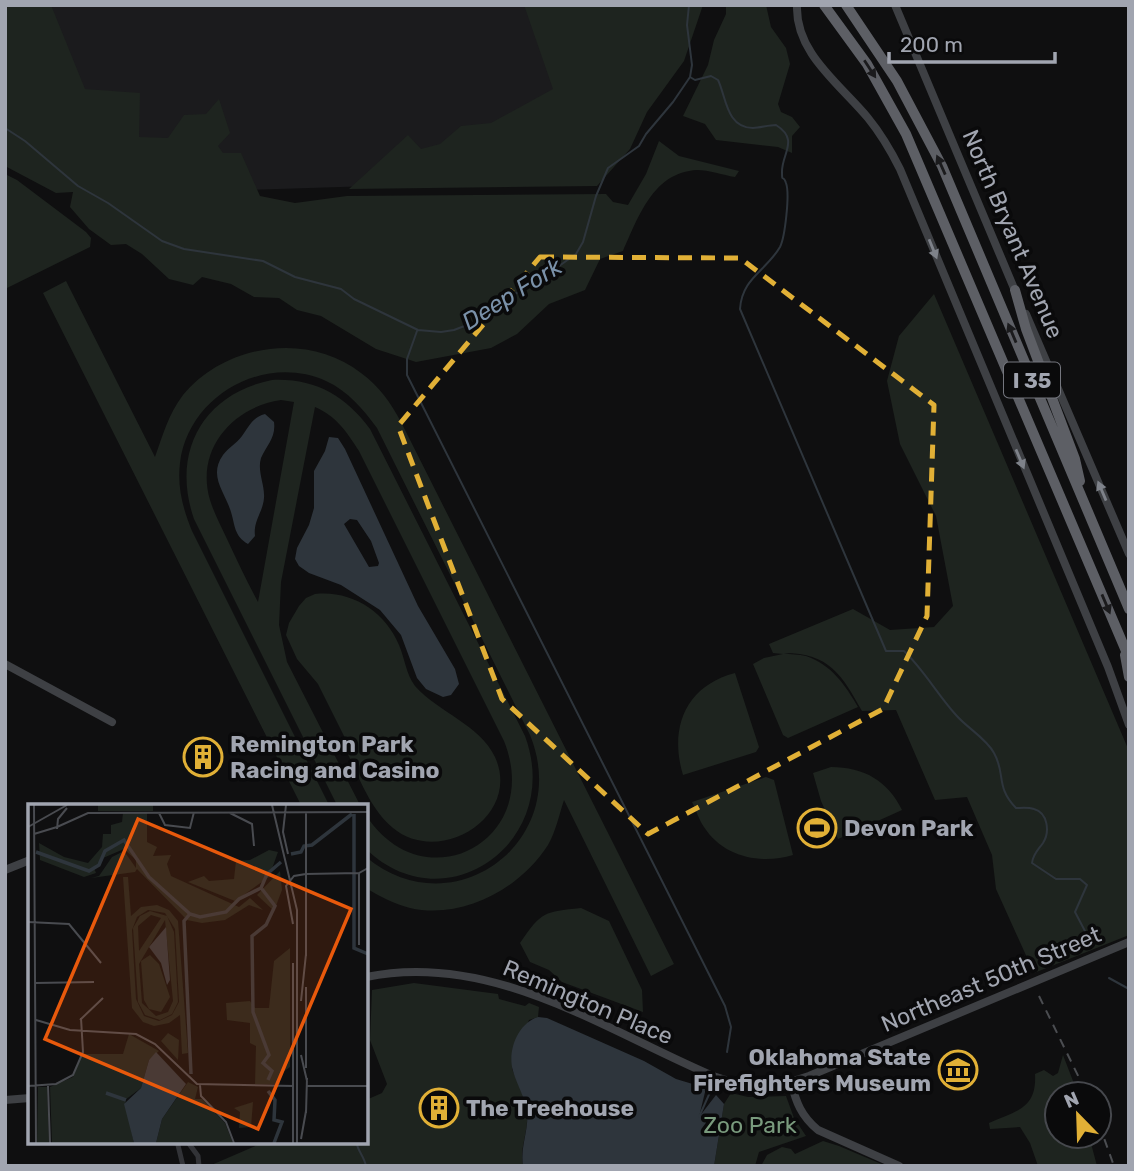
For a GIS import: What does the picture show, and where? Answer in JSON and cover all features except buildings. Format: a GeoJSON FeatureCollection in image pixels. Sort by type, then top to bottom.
{"type":"FeatureCollection","features":[{"type":"Feature","properties":{"kind":"highway","name":"I 35"},"geometry":{"type":"LineString","coordinates":[[846,5],[897,81],[928,136],[1129,609]]}},
{"type":"Feature","properties":{"kind":"highway","name":"I 35"},"geometry":{"type":"LineString","coordinates":[[827,9],[874,74],[906,134],[1129,659]]}},
{"type":"Feature","properties":{"kind":"highway"},"geometry":{"type":"LineString","coordinates":[[1015,290],[1026,330],[1075,459],[1086,509]]}},
{"type":"Feature","properties":{"kind":"highway"},"geometry":{"type":"LineString","coordinates":[[1123,644],[1129,677]]}},
{"type":"Feature","properties":{"kind":"main road"},"geometry":{"type":"LineString","coordinates":[[797,5],[798,28],[807,47],[880,134],[900,169],[1108,667],[1129,725]]}},
{"type":"Feature","properties":{"kind":"main road","name":"North Bryant Avenue"},"geometry":{"type":"LineString","coordinates":[[895,5],[1129,554]]}},
{"type":"Feature","properties":{"kind":"main road"},"geometry":{"type":"LineString","coordinates":[[5,664],[112,722]]}},
{"type":"Feature","properties":{"kind":"main road"},"geometry":{"type":"LineString","coordinates":[[5,870],[28,861]]}},
{"type":"Feature","properties":{"kind":"main road","name":"Northeast 50th Street"},"geometry":{"type":"LineString","coordinates":[[791,1082],[1129,942]]}},
{"type":"Feature","properties":{"kind":"main road","name":"Remington Place"},"geometry":{"type":"LineString","coordinates":[[368,977],[428,972],[494,982],[535,995],[713,1076],[751,1086],[774,1086],[791,1082]]}},
{"type":"Feature","properties":{"kind":"main road"},"geometry":{"type":"LineString","coordinates":[[791,1082],[799,1109],[807,1121],[818,1130],[900,1166]]}},
{"type":"Feature","properties":{"kind":"main road"},"geometry":{"type":"LineString","coordinates":[[5,1100],[28,1098]]}},
{"type":"Feature","properties":{"kind":"street"},"geometry":{"type":"LineString","coordinates":[[177,1143],[183,1166]]}},
{"type":"Feature","properties":{"kind":"street"},"geometry":{"type":"LineString","coordinates":[[188,1143],[198,1156],[199,1166]]}},
{"type":"Feature","properties":{"kind":"highlighted area"},"geometry":{"type":"Polygon","coordinates":[[[540,257],[740,258],[934,405],[927,616],[883,709],[648,834],[502,699],[398,426],[540,257]]]}},
{"type":"Feature","properties":{"kind":"shaded area"},"geometry":{"type":"Polygon","coordinates":[[[29,5],[531,5],[592,150],[498,182],[122,194],[29,5]]]}},
{"type":"Feature","properties":{"kind":"shaded area"},"geometry":{"type":"Polygon","coordinates":[[[265,414],[274,422],[274,432],[261,458],[263,503],[255,526],[255,536],[248,544],[236,530],[219,484],[217,470],[225,452],[240,439],[254,420],[265,414]]]}},
{"type":"Feature","properties":{"kind":"shaded area"},"geometry":{"type":"Polygon","coordinates":[[[329,437],[338,438],[345,449],[418,606],[455,669],[459,684],[451,695],[443,697],[426,689],[417,678],[401,635],[380,610],[341,585],[309,573],[299,566],[295,559],[314,508],[314,471],[329,437]],[[350,519],[344,524],[369,567],[378,566],[371,541],[357,520],[350,519]]]}},
{"type":"Feature","properties":{"kind":"shaded area"},"geometry":{"type":"Polygon","coordinates":[[[538,1017],[547,1018],[644,1061],[676,1079],[706,1088],[699,1117],[716,1095],[724,1104],[714,1166],[523,1166],[527,1112],[513,1071],[512,1055],[520,1031],[538,1017]]]}},
{"type":"Feature","properties":{"kind":"green space"},"geometry":{"type":"Polygon","coordinates":[[[5,5],[51,5],[85,89],[140,93],[139,137],[168,138],[184,115],[206,114],[219,99],[230,133],[218,146],[223,153],[241,153],[260,196],[295,203],[347,196],[606,194],[613,202],[628,205],[646,174],[659,141],[679,156],[739,171],[735,177],[697,170],[669,179],[658,188],[641,211],[623,251],[600,259],[585,290],[549,304],[517,334],[491,348],[416,362],[376,349],[321,316],[297,310],[279,298],[254,297],[231,284],[202,277],[193,285],[169,279],[142,254],[126,244],[111,245],[89,229],[70,207],[73,192],[56,193],[5,166],[5,5]]]}},
{"type":"Feature","properties":{"kind":"green space"},"geometry":{"type":"Polygon","coordinates":[[[524,5],[703,5],[684,61],[647,112],[630,149],[597,186],[349,189],[408,135],[421,149],[440,144],[461,126],[491,123],[553,89],[524,5]]]}},
{"type":"Feature","properties":{"kind":"green space"},"geometry":{"type":"Polygon","coordinates":[[[726,5],[766,5],[771,27],[786,48],[790,64],[778,104],[781,112],[792,117],[800,127],[792,136],[792,153],[778,147],[716,140],[705,124],[683,116],[708,65],[714,40],[726,14],[726,5]]]}},
{"type":"Feature","properties":{"kind":"green space"},"geometry":{"type":"Polygon","coordinates":[[[5,174],[17,180],[91,238],[90,247],[5,289],[5,174]]]}},
{"type":"Feature","properties":{"kind":"green space"},"geometry":{"type":"Polygon","coordinates":[[[66,281],[155,457],[170,418],[183,395],[221,364],[244,355],[268,349],[292,348],[317,352],[340,360],[379,389],[401,422],[674,964],[651,976],[564,800],[551,840],[536,861],[522,875],[488,898],[469,905],[430,911],[398,904],[368,889],[368,858],[400,877],[435,884],[468,878],[497,863],[520,839],[535,809],[539,773],[530,735],[377,428],[348,395],[326,381],[302,374],[278,373],[255,377],[233,386],[213,400],[197,418],[186,439],[180,463],[183,506],[192,531],[328,804],[300,804],[43,293],[66,281]]]}},
{"type":"Feature","properties":{"kind":"green space"},"geometry":{"type":"Polygon","coordinates":[[[934,294],[1129,751],[1129,935],[1034,973],[996,889],[992,855],[967,797],[935,800],[896,710],[862,711],[848,687],[823,662],[812,657],[799,654],[784,653],[806,656],[823,664],[843,684],[858,707],[788,738],[783,735],[753,664],[764,658],[783,654],[773,653],[769,644],[853,609],[890,630],[934,627],[953,606],[936,516],[900,444],[887,381],[899,336],[934,294]]]}},
{"type":"Feature","properties":{"kind":"green space"},"geometry":{"type":"Polygon","coordinates":[[[272,380],[302,382],[339,398],[370,429],[525,736],[533,774],[528,809],[513,838],[490,861],[462,875],[430,879],[397,871],[368,850],[368,817],[390,841],[417,855],[445,857],[471,849],[493,832],[507,807],[512,777],[504,741],[359,451],[335,420],[315,407],[281,582],[279,625],[287,662],[359,804],[336,804],[194,519],[188,495],[190,450],[198,430],[210,413],[227,398],[248,387],[272,380]],[[281,400],[248,411],[233,421],[213,448],[208,464],[210,500],[258,602],[294,402],[281,400]]]}},
{"type":"Feature","properties":{"kind":"green space"},"geometry":{"type":"Polygon","coordinates":[[[315,594],[354,599],[376,613],[393,633],[415,686],[435,704],[469,727],[488,746],[495,757],[500,779],[497,798],[487,816],[472,829],[453,838],[433,842],[412,839],[393,828],[371,802],[346,750],[350,748],[318,684],[297,659],[286,635],[289,623],[299,606],[306,598],[315,594]]]}},
{"type":"Feature","properties":{"kind":"green space"},"geometry":{"type":"Polygon","coordinates":[[[735,673],[759,747],[756,752],[683,775],[678,741],[685,712],[704,688],[735,673]]]}},
{"type":"Feature","properties":{"kind":"green space"},"geometry":{"type":"Polygon","coordinates":[[[831,767],[854,770],[874,778],[890,791],[902,810],[838,839],[821,801],[813,773],[831,767]]]}},
{"type":"Feature","properties":{"kind":"green space"},"geometry":{"type":"Polygon","coordinates":[[[766,777],[774,780],[793,855],[768,859],[732,852],[712,837],[702,824],[692,802],[766,777]]]}},
{"type":"Feature","properties":{"kind":"green space"},"geometry":{"type":"Polygon","coordinates":[[[581,908],[609,921],[642,990],[643,1012],[562,982],[549,970],[530,962],[520,943],[539,919],[551,912],[581,908]]]}},
{"type":"Feature","properties":{"kind":"green space"},"geometry":{"type":"Polygon","coordinates":[[[414,983],[498,994],[499,999],[539,1007],[538,1017],[529,1020],[512,1069],[523,1094],[527,1115],[523,1166],[209,1166],[262,1143],[368,1143],[368,1099],[382,1093],[387,1084],[370,1040],[372,990],[414,983]]]}},
{"type":"Feature","properties":{"kind":"green space"},"geometry":{"type":"Polygon","coordinates":[[[1063,1055],[1073,1080],[1043,1080],[1043,1150],[1093,1150],[1097,1166],[1038,1166],[1030,1143],[1020,1127],[990,1129],[989,1123],[1016,1111],[1028,1102],[1035,1086],[1035,1074],[1044,1070],[1053,1076],[1058,1073],[1063,1055]]]}},
{"type":"Feature","properties":{"kind":"green space","name":"Zoo Park"},"geometry":{"type":"Polygon","coordinates":[[[731,1093],[748,1097],[786,1096],[794,1118],[806,1136],[759,1152],[755,1166],[714,1166],[724,1104],[731,1093]]]}},
{"type":"Feature","properties":{"kind":"green space"},"geometry":{"type":"Polygon","coordinates":[[[823,1141],[886,1166],[761,1166],[767,1155],[782,1147],[791,1149],[795,1154],[823,1141]]]}},
{"type":"Feature","properties":{"kind":"waterway","name":"Deep Fork"},"geometry":{"type":"LineString","coordinates":[[5,128],[25,141],[78,186],[108,203],[162,241],[184,249],[263,261],[295,277],[341,289],[354,299],[418,330],[454,330],[475,322],[496,303],[531,286],[576,254],[583,242],[596,196],[608,168],[639,146],[690,77],[692,65],[687,25],[689,5]]}},
{"type":"Feature","properties":{"kind":"waterway"},"geometry":{"type":"LineString","coordinates":[[690,77],[695,80],[711,76],[718,80],[728,110],[737,123],[753,128],[776,125],[787,136],[788,148],[782,166],[782,178],[787,188],[782,242],[750,282],[740,309],[886,651],[904,651],[956,715],[991,748],[998,760],[1005,793],[1016,808],[1032,808],[1042,814],[1047,834],[1032,863],[1056,879],[1080,879],[1087,885],[1075,912],[1086,933]]}},
{"type":"Feature","properties":{"kind":"waterway"},"geometry":{"type":"LineString","coordinates":[[417,331],[407,359],[407,375],[725,1006],[731,1027],[727,1052]]}},
{"type":"Feature","properties":{"kind":"waterway"},"geometry":{"type":"LineString","coordinates":[[1109,978],[1129,989]]}},
{"type":"Feature","properties":{"kind":"waterway"},"geometry":{"type":"LineString","coordinates":[[699,1117],[711,1090]]}},
{"type":"Feature","properties":{"kind":"waterway"},"geometry":{"type":"LineString","coordinates":[[357,1143],[366,1166]]}},
{"type":"Feature","properties":{"kind":"railway"},"geometry":{"type":"LineString","coordinates":[[1039,996],[1080,1080]]}},
{"type":"Feature","properties":{"kind":"railway"},"geometry":{"type":"LineString","coordinates":[[1108,1150],[1114,1166]]}},
{"type":"Feature","properties":{"kind":"place","name":"Remington Park Racing and Casino"},"geometry":{"type":"Point","coordinates":[203,757]}},
{"type":"Feature","properties":{"kind":"place","name":"Devon Park"},"geometry":{"type":"Point","coordinates":[817,828]}},
{"type":"Feature","properties":{"kind":"place","name":"Oklahoma State Firefighters Museum"},"geometry":{"type":"Point","coordinates":[958,1070]}},
{"type":"Feature","properties":{"kind":"place","name":"The Treehouse"},"geometry":{"type":"Point","coordinates":[439,1108]}}]}
